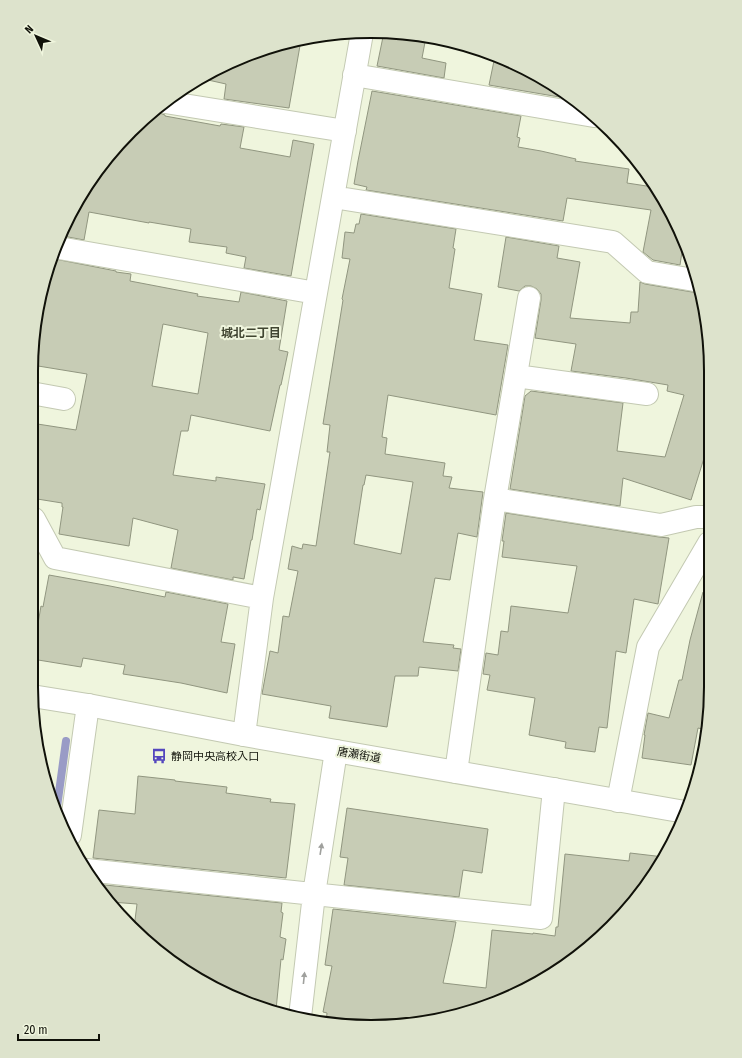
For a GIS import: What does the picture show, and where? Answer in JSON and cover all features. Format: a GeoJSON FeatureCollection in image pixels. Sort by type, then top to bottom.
{"type":"FeatureCollection","features":[{"type":"Feature","properties":{"kind":"street"},"geometry":{"type":"LineString","coordinates":[[244,735],[262,598],[361,38]]}},
{"type":"Feature","properties":{"kind":"street"},"geometry":{"type":"LineString","coordinates":[[354,75],[583,114]]}},
{"type":"Feature","properties":{"kind":"street"},"geometry":{"type":"LineString","coordinates":[[173,103],[345,131]]}},
{"type":"Feature","properties":{"kind":"street"},"geometry":{"type":"LineString","coordinates":[[333,197],[613,242],[647,272],[691,280]]}},
{"type":"Feature","properties":{"kind":"street"},"geometry":{"type":"LineString","coordinates":[[61,248],[316,293]]}},
{"type":"Feature","properties":{"kind":"street"},"geometry":{"type":"LineString","coordinates":[[456,772],[495,499],[529,298]]}},
{"type":"Feature","properties":{"kind":"street"},"geometry":{"type":"LineString","coordinates":[[516,376],[647,394]]}},
{"type":"Feature","properties":{"kind":"street"},"geometry":{"type":"LineString","coordinates":[[38,394],[64,399]]}},
{"type":"Feature","properties":{"kind":"street"},"geometry":{"type":"LineString","coordinates":[[495,499],[661,525],[696,517],[704,517]]}},
{"type":"Feature","properties":{"kind":"street"},"geometry":{"type":"LineString","coordinates":[[38,527],[55,558],[262,598]]}},
{"type":"Feature","properties":{"kind":"street"},"geometry":{"type":"LineString","coordinates":[[618,800],[648,647],[704,552]]}},
{"type":"Feature","properties":{"kind":"street","name":"唐瀬街道"},"geometry":{"type":"LineString","coordinates":[[38,697],[244,735],[680,811]]}},
{"type":"Feature","properties":{"kind":"street"},"geometry":{"type":"LineString","coordinates":[[70,831],[88,705]]}},
{"type":"Feature","properties":{"kind":"street"},"geometry":{"type":"LineString","coordinates":[[300,1013],[314,894],[336,751]]}},
{"type":"Feature","properties":{"kind":"street"},"geometry":{"type":"LineString","coordinates":[[93,871],[541,918],[554,789]]}},
{"type":"Feature","properties":{"kind":"building"},"geometry":{"type":"Polygon","coordinates":[[[383,39],[425,42],[422,58],[446,63],[444,78],[377,66],[383,39]]]}},
{"type":"Feature","properties":{"kind":"building"},"geometry":{"type":"Polygon","coordinates":[[[300,45],[289,108],[224,99],[226,84],[210,80],[244,63],[300,45]]]}},
{"type":"Feature","properties":{"kind":"building"},"geometry":{"type":"Polygon","coordinates":[[[494,62],[518,72],[560,97],[489,85],[494,62]]]}},
{"type":"Feature","properties":{"kind":"building"},"geometry":{"type":"Polygon","coordinates":[[[372,91],[521,116],[517,137],[520,138],[518,147],[576,159],[575,161],[629,169],[627,183],[648,186],[670,224],[679,244],[682,252],[680,265],[653,260],[643,252],[651,210],[567,198],[563,221],[366,190],[367,187],[354,184],[372,91]]]}},
{"type":"Feature","properties":{"kind":"building"},"geometry":{"type":"Polygon","coordinates":[[[160,113],[165,116],[220,126],[221,124],[244,127],[240,148],[290,157],[293,140],[314,144],[291,276],[244,268],[246,257],[226,253],[227,247],[189,242],[191,229],[89,212],[84,240],[66,237],[83,204],[94,186],[121,151],[160,113]]]}},
{"type":"Feature","properties":{"kind":"building"},"geometry":{"type":"Polygon","coordinates":[[[361,214],[456,229],[453,248],[455,249],[449,288],[482,294],[474,340],[508,345],[496,415],[388,395],[382,437],[387,438],[385,454],[445,463],[443,476],[452,477],[449,488],[483,492],[477,537],[458,533],[450,580],[435,578],[423,642],[454,645],[453,648],[461,649],[458,671],[419,667],[418,676],[395,676],[387,727],[329,718],[331,706],[262,694],[270,651],[278,653],[283,616],[289,617],[298,571],[288,569],[292,546],[302,549],[303,544],[316,546],[330,452],[327,452],[330,425],[323,424],[342,299],[350,259],[342,258],[345,232],[354,233],[356,224],[359,224],[361,214]],[[366,475],[363,485],[354,544],[401,554],[413,482],[366,475]]]}},
{"type":"Feature","properties":{"kind":"building"},"geometry":{"type":"Polygon","coordinates":[[[506,237],[559,246],[557,258],[580,262],[570,318],[630,323],[631,312],[638,312],[640,282],[695,292],[698,306],[703,349],[704,458],[691,500],[623,478],[620,506],[510,489],[525,396],[531,391],[623,403],[617,451],[665,457],[684,395],[667,391],[668,385],[571,371],[576,344],[535,338],[541,300],[541,294],[537,289],[531,286],[525,286],[519,291],[498,287],[506,237]]]}},
{"type":"Feature","properties":{"kind":"building"},"geometry":{"type":"Polygon","coordinates":[[[58,260],[131,274],[130,281],[198,294],[197,296],[239,302],[241,292],[287,301],[279,350],[288,352],[270,431],[191,415],[188,431],[181,431],[173,475],[216,481],[216,477],[265,484],[260,510],[257,509],[244,579],[233,577],[233,580],[171,568],[178,530],[133,518],[129,546],[59,534],[63,507],[62,503],[38,499],[38,424],[76,430],[87,374],[38,366],[44,306],[58,260]],[[163,324],[152,386],[198,394],[208,333],[163,324]]]}},
{"type":"Feature","properties":{"kind":"building"},"geometry":{"type":"Polygon","coordinates":[[[506,513],[669,538],[658,604],[634,599],[626,653],[616,651],[607,728],[599,727],[595,752],[565,748],[566,742],[529,735],[535,698],[487,690],[490,675],[483,674],[486,653],[498,655],[501,631],[508,632],[511,606],[568,613],[577,566],[502,557],[504,541],[502,541],[506,513]]]}},
{"type":"Feature","properties":{"kind":"building"},"geometry":{"type":"Polygon","coordinates":[[[49,575],[165,597],[166,592],[228,604],[221,642],[235,644],[227,693],[181,683],[123,674],[125,665],[83,658],[81,667],[38,660],[38,624],[41,606],[43,607],[49,575]]]}},
{"type":"Feature","properties":{"kind":"building"},"geometry":{"type":"Polygon","coordinates":[[[704,592],[703,709],[701,729],[698,728],[691,765],[642,758],[648,713],[669,718],[679,680],[682,680],[690,640],[704,592]]]}},
{"type":"Feature","properties":{"kind":"building"},"geometry":{"type":"Polygon","coordinates":[[[138,776],[227,787],[226,793],[271,799],[270,802],[295,804],[286,878],[93,858],[99,810],[135,814],[138,776]]]}},
{"type":"Feature","properties":{"kind":"building"},"geometry":{"type":"Polygon","coordinates":[[[347,808],[488,829],[482,873],[463,870],[459,897],[344,885],[348,858],[340,857],[347,808]]]}},
{"type":"Feature","properties":{"kind":"building"},"geometry":{"type":"Polygon","coordinates":[[[630,853],[658,856],[648,872],[621,907],[591,937],[556,964],[518,986],[498,995],[457,1009],[414,1017],[371,1020],[349,1019],[327,1017],[327,1013],[323,1012],[332,966],[325,965],[333,909],[456,922],[443,983],[486,988],[492,930],[555,936],[556,927],[558,927],[565,854],[629,861],[630,853]]]}},
{"type":"Feature","properties":{"kind":"building"},"geometry":{"type":"Polygon","coordinates":[[[103,885],[282,903],[281,912],[283,913],[280,937],[286,939],[283,960],[281,959],[276,1006],[244,995],[224,986],[186,964],[168,951],[135,921],[137,904],[117,902],[103,885]]]}},
{"type":"Feature","properties":{"kind":"waterway"},"geometry":{"type":"LineString","coordinates":[[58,800],[66,741]]}},
{"type":"Feature","properties":{"kind":"place","name":"静岡中央高校入口"},"geometry":{"type":"Point","coordinates":[159,756]}},
{"type":"Feature","properties":{"kind":"district","name":"城北二丁目"},"geometry":{"type":"Point","coordinates":[251,333]}}]}
